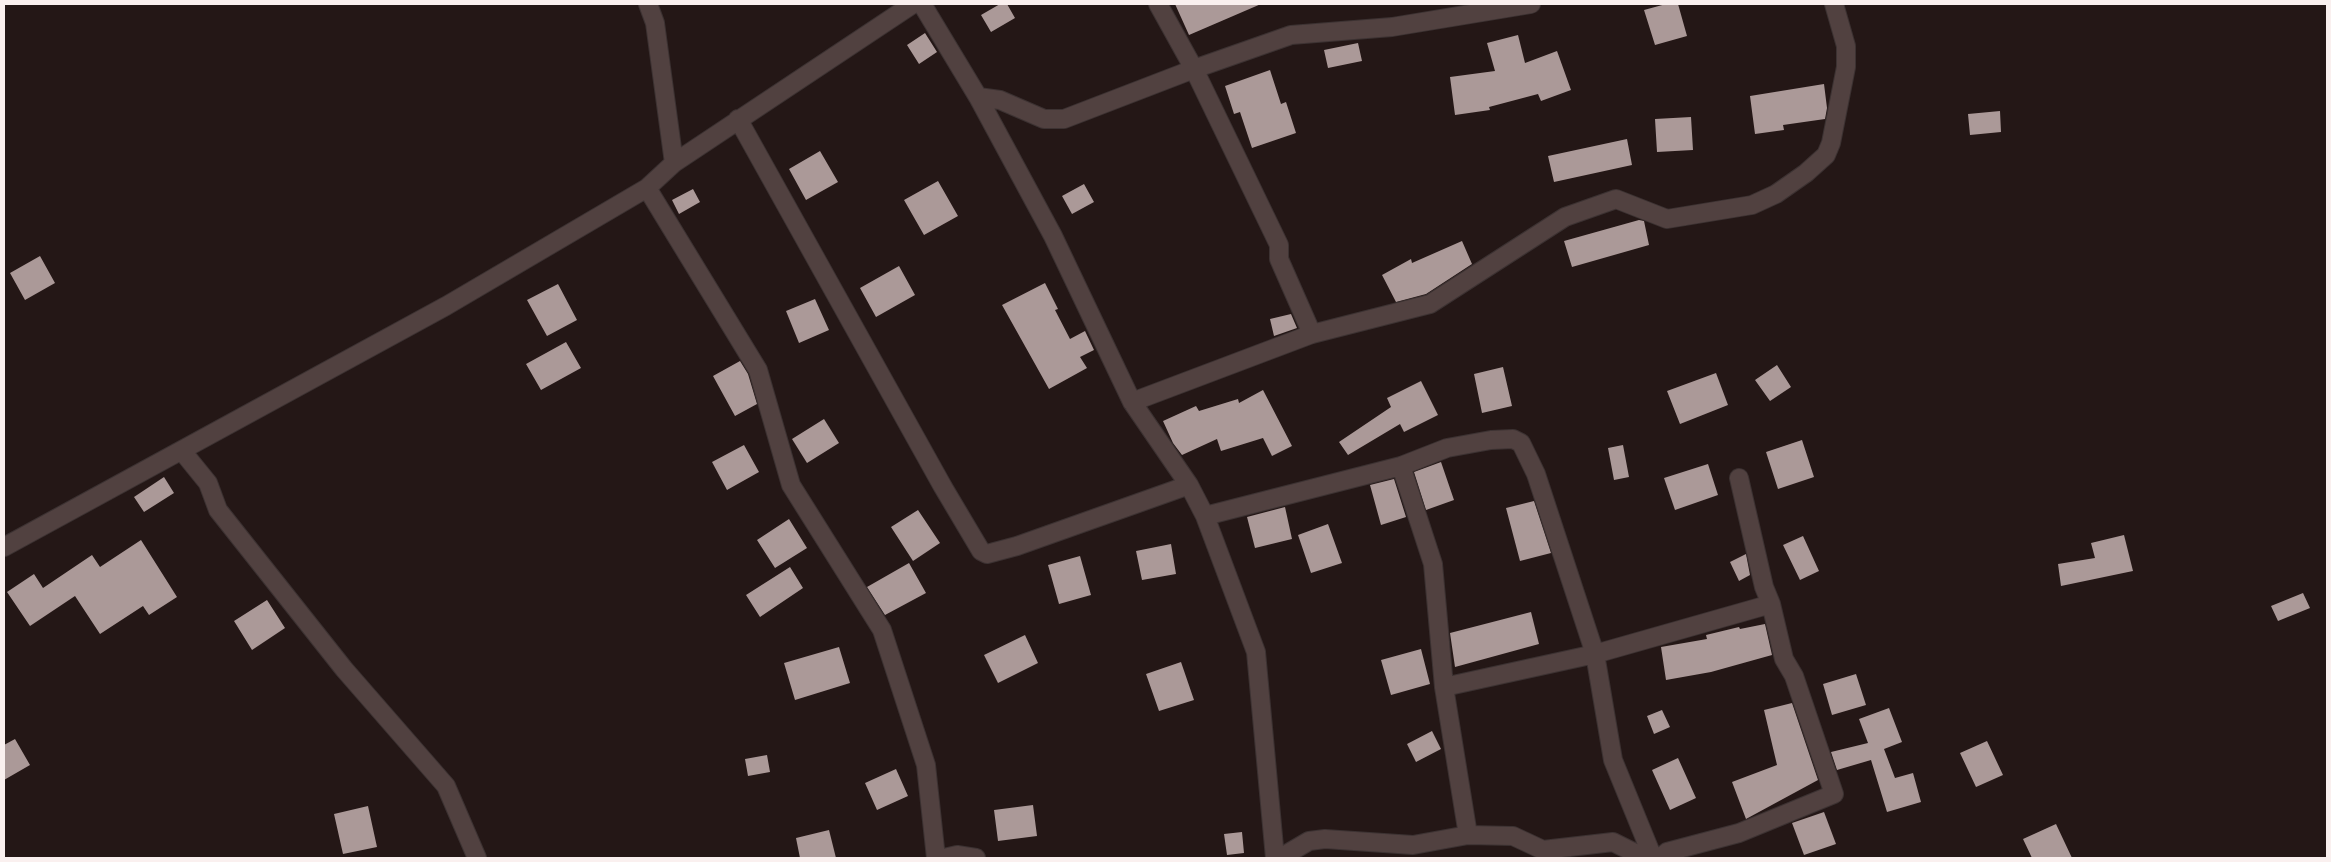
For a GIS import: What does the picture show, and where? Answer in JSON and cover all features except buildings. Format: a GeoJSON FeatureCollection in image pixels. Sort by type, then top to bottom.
{"type":"FeatureCollection","features":[{"type":"Feature","properties":{"kind":"street"},"geometry":{"type":"LineString","coordinates":[[648,4],[655,23],[674,163]]}},
{"type":"Feature","properties":{"kind":"street"},"geometry":{"type":"LineString","coordinates":[[4,547],[182,452],[446,306],[647,188],[674,163],[913,4]]}},
{"type":"Feature","properties":{"kind":"street"},"geometry":{"type":"LineString","coordinates":[[922,4],[978,97],[1053,236],[1132,402],[1189,485],[1205,516],[1256,652],[1276,858]]}},
{"type":"Feature","properties":{"kind":"street"},"geometry":{"type":"LineString","coordinates":[[1158,4],[1194,69],[1279,245],[1279,259],[1312,334]]}},
{"type":"Feature","properties":{"kind":"street"},"geometry":{"type":"LineString","coordinates":[[978,97],[1000,100],[1044,119],[1064,118],[1291,35],[1392,27],[1531,4]]}},
{"type":"Feature","properties":{"kind":"street"},"geometry":{"type":"LineString","coordinates":[[1132,402],[1312,334],[1430,304],[1566,217],[1616,199],[1667,219],[1752,205],[1776,194],[1826,155],[1831,143],[1846,67],[1846,46],[1834,4]]}},
{"type":"Feature","properties":{"kind":"street"},"geometry":{"type":"LineString","coordinates":[[738,119],[943,487],[981,551],[987,554],[1017,546],[1189,485]]}},
{"type":"Feature","properties":{"kind":"street"},"geometry":{"type":"LineString","coordinates":[[647,188],[758,370],[791,486],[882,630],[926,765],[936,858]]}},
{"type":"Feature","properties":{"kind":"street"},"geometry":{"type":"LineString","coordinates":[[1205,516],[1401,466],[1447,448],[1491,440],[1513,439],[1521,443],[1536,474],[1595,654],[1614,760],[1653,858]]}},
{"type":"Feature","properties":{"kind":"street"},"geometry":{"type":"LineString","coordinates":[[182,452],[208,483],[218,510],[320,639],[446,786],[478,858]]}},
{"type":"Feature","properties":{"kind":"street"},"geometry":{"type":"LineString","coordinates":[[1401,466],[1433,564],[1444,687],[1468,835]]}},
{"type":"Feature","properties":{"kind":"street"},"geometry":{"type":"LineString","coordinates":[[1660,858],[1667,852],[1739,833],[1834,794],[1794,676],[1784,659],[1771,604],[1764,587],[1739,478]]}},
{"type":"Feature","properties":{"kind":"street"},"geometry":{"type":"LineString","coordinates":[[1444,687],[1595,654],[1771,604]]}},
{"type":"Feature","properties":{"kind":"street"},"geometry":{"type":"LineString","coordinates":[[1280,858],[1309,841],[1325,839],[1414,852],[1468,835],[1513,836],[1541,854],[1612,842],[1644,858]]}},
{"type":"Feature","properties":{"kind":"street"},"geometry":{"type":"LineString","coordinates":[[944,858],[957,856],[976,858]]}}]}
